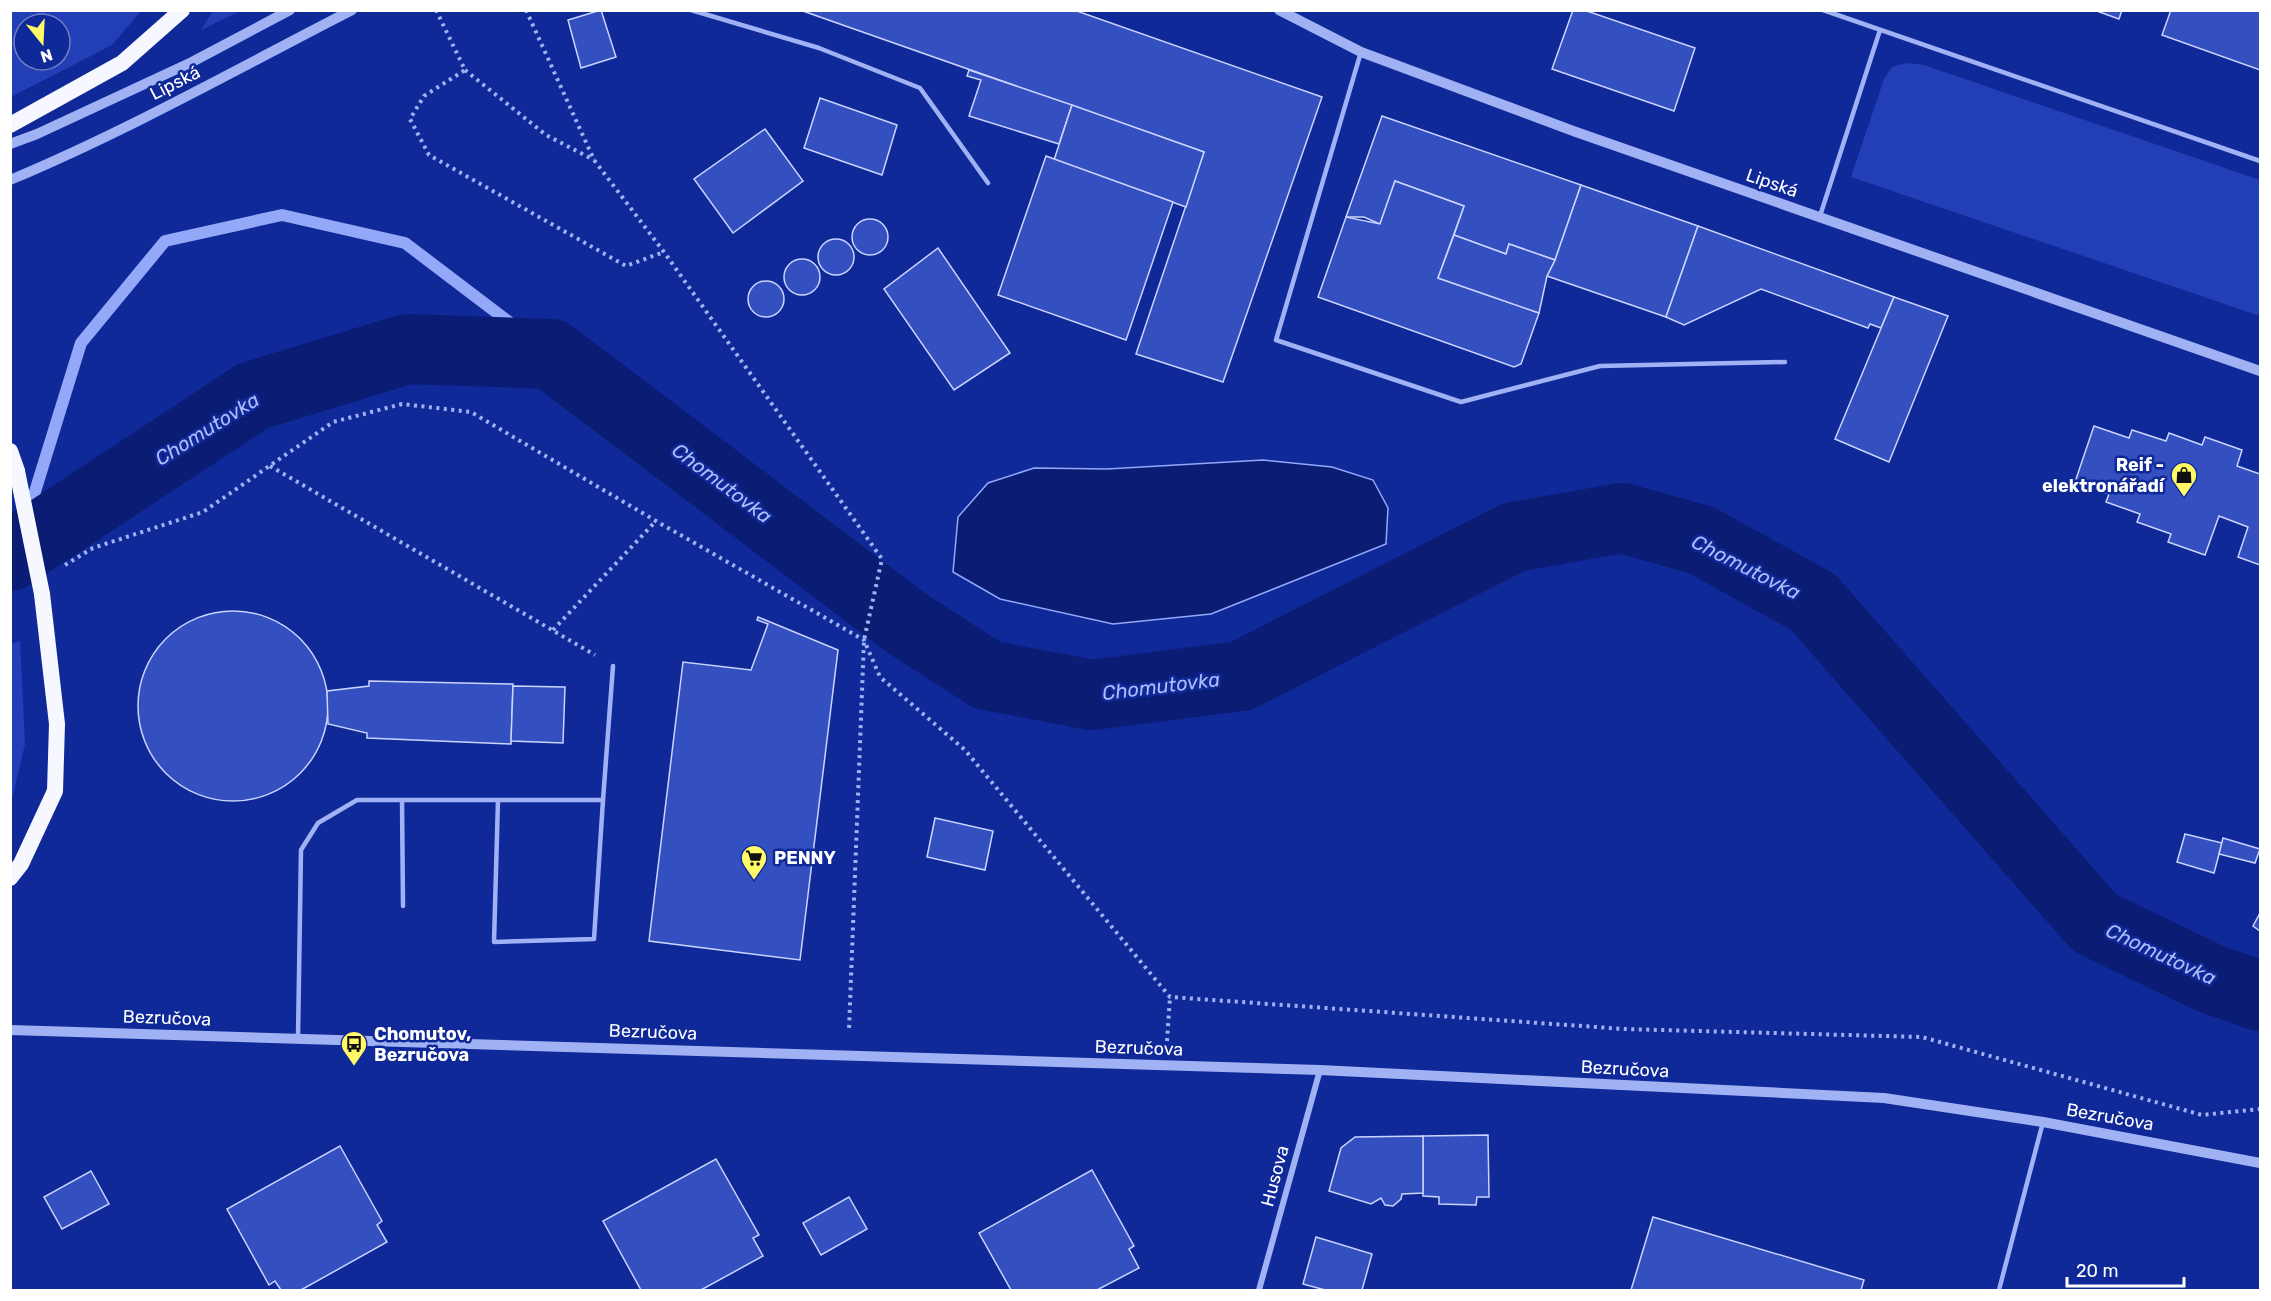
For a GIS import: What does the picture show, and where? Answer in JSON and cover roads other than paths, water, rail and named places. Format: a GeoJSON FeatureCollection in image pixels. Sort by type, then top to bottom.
{"type":"FeatureCollection","features":[{"type":"Feature","properties":{"kind":"highway"},"geometry":{"type":"LineString","coordinates":[[10,125],[122,63],[182,10]]}},
{"type":"Feature","properties":{"kind":"highway"},"geometry":{"type":"LineString","coordinates":[[10,451],[17,471],[42,594],[57,724],[55,791],[21,864],[10,878]]}},
{"type":"Feature","properties":{"kind":"street","name":"Lipská"},"geometry":{"type":"LineString","coordinates":[[10,144],[37,134],[192,62],[290,10]]}},
{"type":"Feature","properties":{"kind":"street","name":"Lipská"},"geometry":{"type":"LineString","coordinates":[[10,180],[47,165],[352,10]]}},
{"type":"Feature","properties":{"kind":"street","name":"Lipská"},"geometry":{"type":"LineString","coordinates":[[1279,10],[1361,52],[1576,132],[2260,371]]}},
{"type":"Feature","properties":{"kind":"street","name":"Bezručova"},"geometry":{"type":"LineString","coordinates":[[10,1030],[1320,1070],[1884,1098],[2043,1122],[2260,1162]]}},
{"type":"Feature","properties":{"kind":"street","name":"Husova"},"geometry":{"type":"LineString","coordinates":[[1259,1290],[1320,1070]]}},
{"type":"Feature","properties":{"kind":"lane"},"geometry":{"type":"LineString","coordinates":[[691,10],[819,48],[920,88],[988,183]]}},
{"type":"Feature","properties":{"kind":"lane"},"geometry":{"type":"LineString","coordinates":[[1823,10],[2260,161]]}},
{"type":"Feature","properties":{"kind":"lane"},"geometry":{"type":"LineString","coordinates":[[1820,217],[1880,30]]}},
{"type":"Feature","properties":{"kind":"lane"},"geometry":{"type":"LineString","coordinates":[[1361,52],[1276,340],[1461,402],[1600,366],[1785,362]]}},
{"type":"Feature","properties":{"kind":"lane"},"geometry":{"type":"LineString","coordinates":[[498,800],[494,942],[594,939],[613,666]]}},
{"type":"Feature","properties":{"kind":"lane"},"geometry":{"type":"LineString","coordinates":[[298,1038],[301,850],[318,823],[357,800],[603,800]]}},
{"type":"Feature","properties":{"kind":"lane"},"geometry":{"type":"LineString","coordinates":[[402,800],[403,906]]}},
{"type":"Feature","properties":{"kind":"lane"},"geometry":{"type":"LineString","coordinates":[[1999,1290],[2043,1122]]}},
{"type":"Feature","properties":{"kind":"waterway"},"geometry":{"type":"LineString","coordinates":[[16,553],[81,343],[165,241],[282,215],[405,243],[551,354]]}},
{"type":"Feature","properties":{"kind":"waterway","name":"Chomutovka"},"geometry":{"type":"LineString","coordinates":[[10,556],[253,396],[407,349],[551,354],[905,622],[987,675],[1092,695],[1241,676],[1514,537],[1622,518],[1701,540],[1813,602],[2095,923],[2209,978],[2260,996]]}},
{"type":"Feature","properties":{"kind":"place","name":"Reif - elektronářadí"},"geometry":{"type":"Point","coordinates":[2184,498]}},
{"type":"Feature","properties":{"kind":"place","name":"PENNY"},"geometry":{"type":"Point","coordinates":[754,881]}},
{"type":"Feature","properties":{"kind":"place","name":"Chomutov, Bezručova"},"geometry":{"type":"Point","coordinates":[354,1067]}}]}
